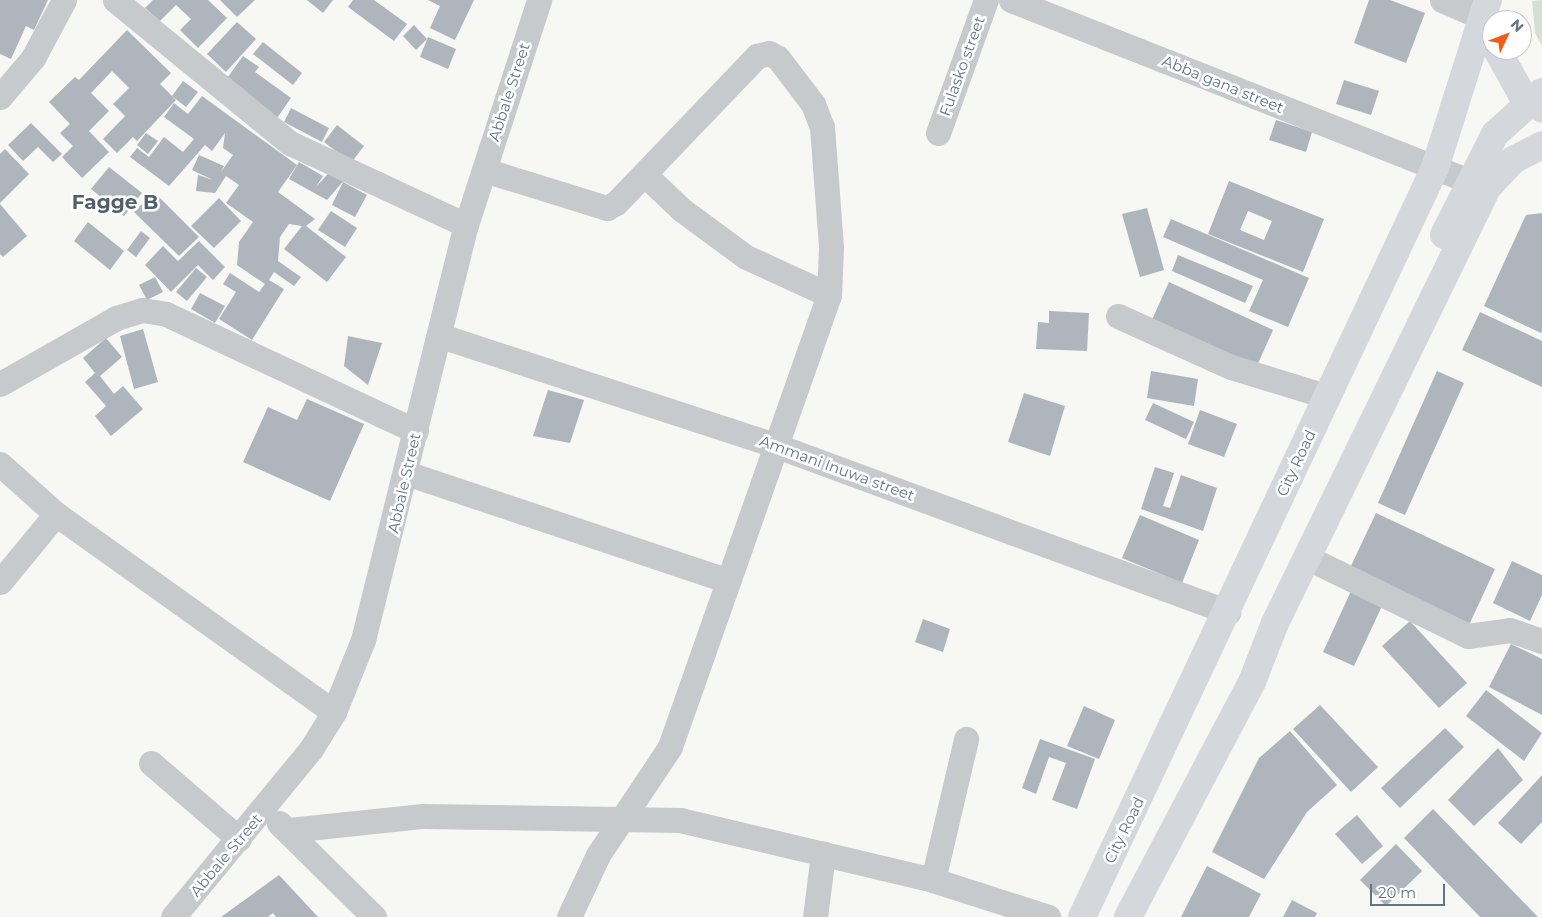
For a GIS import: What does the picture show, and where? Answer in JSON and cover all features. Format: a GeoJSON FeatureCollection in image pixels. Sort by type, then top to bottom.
{"type":"FeatureCollection","features":[{"type":"Feature","properties":{"kind":"highway","name":"City Road"},"geometry":{"type":"LineString","coordinates":[[1082,917],[1228,612],[1326,396],[1435,168],[1482,32]]}},
{"type":"Feature","properties":{"kind":"highway"},"geometry":{"type":"LineString","coordinates":[[1503,60],[1521,93],[1542,109]]}},
{"type":"Feature","properties":{"kind":"highway"},"geometry":{"type":"LineString","coordinates":[[1128,917],[1252,682],[1297,563],[1475,167],[1495,134],[1542,92]]}},
{"type":"Feature","properties":{"kind":"highway"},"geometry":{"type":"LineString","coordinates":[[1297,563],[1487,188],[1513,160],[1542,145]]}},
{"type":"Feature","properties":{"kind":"street"},"geometry":{"type":"LineString","coordinates":[[5,84],[33,58],[64,0]]}},
{"type":"Feature","properties":{"kind":"street"},"geometry":{"type":"LineString","coordinates":[[115,0],[290,143],[466,225]]}},
{"type":"Feature","properties":{"kind":"street","name":"Abbale Street"},"geometry":{"type":"LineString","coordinates":[[173,917],[262,812],[334,712],[363,640],[441,336],[466,225],[539,0]]}},
{"type":"Feature","properties":{"kind":"street","name":"Fulasko street"},"geometry":{"type":"LineString","coordinates":[[938,132],[986,0]]}},
{"type":"Feature","properties":{"kind":"street","name":"Abba gana street"},"geometry":{"type":"LineString","coordinates":[[1011,0],[1487,188]]}},
{"type":"Feature","properties":{"kind":"street"},"geometry":{"type":"LineString","coordinates":[[1442,0],[1482,10]]}},
{"type":"Feature","properties":{"kind":"street"},"geometry":{"type":"LineString","coordinates":[[484,170],[598,208],[616,203],[757,56],[769,53],[778,58],[813,104],[822,127],[831,248],[829,295],[670,747],[624,821],[598,855],[569,917]]}},
{"type":"Feature","properties":{"kind":"street"},"geometry":{"type":"LineString","coordinates":[[644,174],[682,210],[746,256],[829,295]]}},
{"type":"Feature","properties":{"kind":"street"},"geometry":{"type":"LineString","coordinates":[[0,384],[116,318],[142,310],[166,314],[416,430]]}},
{"type":"Feature","properties":{"kind":"street"},"geometry":{"type":"LineString","coordinates":[[1118,316],[1231,367],[1326,396]]}},
{"type":"Feature","properties":{"kind":"street","name":"Ammani Inuwa street"},"geometry":{"type":"LineString","coordinates":[[441,336],[777,446],[1228,612]]}},
{"type":"Feature","properties":{"kind":"street"},"geometry":{"type":"LineString","coordinates":[[0,464],[56,514],[334,712]]}},
{"type":"Feature","properties":{"kind":"street"},"geometry":{"type":"LineString","coordinates":[[406,473],[728,581]]}},
{"type":"Feature","properties":{"kind":"street"},"geometry":{"type":"LineString","coordinates":[[0,582],[56,514]]}},
{"type":"Feature","properties":{"kind":"street"},"geometry":{"type":"LineString","coordinates":[[1297,563],[1468,636],[1510,630],[1542,642]]}},
{"type":"Feature","properties":{"kind":"street"},"geometry":{"type":"LineString","coordinates":[[933,880],[966,739]]}},
{"type":"Feature","properties":{"kind":"street"},"geometry":{"type":"LineString","coordinates":[[151,763],[239,839]]}},
{"type":"Feature","properties":{"kind":"street"},"geometry":{"type":"LineString","coordinates":[[262,812],[289,830],[374,917]]}},
{"type":"Feature","properties":{"kind":"street"},"geometry":{"type":"LineString","coordinates":[[289,830],[423,816],[624,821],[680,820],[933,880],[1048,917]]}},
{"type":"Feature","properties":{"kind":"street"},"geometry":{"type":"LineString","coordinates":[[815,917],[823,854]]}},
{"type":"Feature","properties":{"kind":"shaded area"},"geometry":{"type":"Polygon","coordinates":[[[1542,0],[1542,46],[1535,33],[1532,1],[1542,0]]]}},
{"type":"Feature","properties":{"kind":"building"},"geometry":{"type":"Polygon","coordinates":[[[0,0],[48,0],[34,30],[26,26],[11,59],[0,54],[0,0]]]}},
{"type":"Feature","properties":{"kind":"building"},"geometry":{"type":"Polygon","coordinates":[[[153,0],[208,0],[227,18],[198,48],[180,30],[191,19],[176,5],[160,21],[145,8],[153,0]]]}},
{"type":"Feature","properties":{"kind":"building"},"geometry":{"type":"Polygon","coordinates":[[[220,0],[255,0],[237,17],[220,0]]]}},
{"type":"Feature","properties":{"kind":"building"},"geometry":{"type":"Polygon","coordinates":[[[307,0],[333,0],[323,13],[307,0]]]}},
{"type":"Feature","properties":{"kind":"building"},"geometry":{"type":"Polygon","coordinates":[[[353,0],[374,0],[407,24],[394,41],[348,7],[353,0]]]}},
{"type":"Feature","properties":{"kind":"building"},"geometry":{"type":"Polygon","coordinates":[[[428,0],[474,0],[455,40],[430,28],[440,6],[428,0]]]}},
{"type":"Feature","properties":{"kind":"building"},"geometry":{"type":"Polygon","coordinates":[[[1369,0],[1390,0],[1425,13],[1406,63],[1354,43],[1369,0]]]}},
{"type":"Feature","properties":{"kind":"building"},"geometry":{"type":"Polygon","coordinates":[[[237,22],[256,39],[226,72],[207,54],[237,22]]]}},
{"type":"Feature","properties":{"kind":"building"},"geometry":{"type":"Polygon","coordinates":[[[414,25],[427,39],[416,50],[403,36],[414,25]]]}},
{"type":"Feature","properties":{"kind":"building"},"geometry":{"type":"Polygon","coordinates":[[[127,30],[171,73],[160,84],[176,100],[137,141],[133,137],[117,153],[103,139],[125,116],[113,104],[129,88],[112,71],[91,93],[109,111],[89,131],[109,152],[82,178],[62,157],[73,146],[60,133],[70,124],[49,102],[75,77],[79,80],[127,30]]]}},
{"type":"Feature","properties":{"kind":"building"},"geometry":{"type":"Polygon","coordinates":[[[428,37],[456,49],[448,69],[420,57],[428,37]]]}},
{"type":"Feature","properties":{"kind":"building"},"geometry":{"type":"Polygon","coordinates":[[[263,42],[302,73],[293,85],[253,54],[263,42]]]}},
{"type":"Feature","properties":{"kind":"building"},"geometry":{"type":"Polygon","coordinates":[[[243,56],[259,67],[255,72],[291,98],[277,118],[225,81],[243,56]]]}},
{"type":"Feature","properties":{"kind":"building"},"geometry":{"type":"Polygon","coordinates":[[[1344,80],[1379,91],[1371,115],[1336,104],[1344,80]]]}},
{"type":"Feature","properties":{"kind":"building"},"geometry":{"type":"Polygon","coordinates":[[[183,81],[198,92],[186,107],[172,96],[183,81]]]}},
{"type":"Feature","properties":{"kind":"building"},"geometry":{"type":"Polygon","coordinates":[[[202,96],[297,165],[278,192],[315,219],[306,226],[346,257],[327,282],[284,249],[302,226],[289,224],[280,237],[278,261],[301,277],[294,286],[274,272],[269,280],[284,289],[252,340],[219,319],[236,292],[223,284],[230,273],[259,292],[265,284],[237,265],[239,242],[253,222],[226,203],[239,185],[226,176],[215,193],[196,191],[198,175],[213,180],[192,170],[199,155],[224,166],[221,172],[233,155],[223,148],[225,133],[212,151],[205,145],[169,186],[130,157],[137,148],[149,157],[164,137],[183,152],[194,139],[164,117],[174,103],[188,114],[202,96]]]}},
{"type":"Feature","properties":{"kind":"building"},"geometry":{"type":"Polygon","coordinates":[[[291,108],[329,128],[322,142],[284,122],[291,108]]]}},
{"type":"Feature","properties":{"kind":"building"},"geometry":{"type":"Polygon","coordinates":[[[1276,120],[1312,132],[1306,152],[1269,140],[1276,120]]]}},
{"type":"Feature","properties":{"kind":"building"},"geometry":{"type":"Polygon","coordinates":[[[31,123],[62,154],[53,162],[38,147],[23,161],[8,145],[31,123]]]}},
{"type":"Feature","properties":{"kind":"building"},"geometry":{"type":"Polygon","coordinates":[[[337,125],[364,146],[351,163],[324,142],[337,125]]]}},
{"type":"Feature","properties":{"kind":"building"},"geometry":{"type":"Polygon","coordinates":[[[146,133],[158,141],[148,154],[137,145],[146,133]]]}},
{"type":"Feature","properties":{"kind":"building"},"geometry":{"type":"Polygon","coordinates":[[[5,149],[29,174],[0,203],[0,154],[5,149]]]}},
{"type":"Feature","properties":{"kind":"building"},"geometry":{"type":"Polygon","coordinates":[[[299,162],[323,176],[316,187],[334,167],[346,178],[327,200],[289,179],[299,162]]]}},
{"type":"Feature","properties":{"kind":"building"},"geometry":{"type":"Polygon","coordinates":[[[109,167],[142,193],[124,216],[91,189],[109,167]]]}},
{"type":"Feature","properties":{"kind":"building"},"geometry":{"type":"Polygon","coordinates":[[[1229,181],[1324,219],[1303,272],[1208,234],[1229,181]],[[1248,211],[1240,230],[1264,240],[1272,221],[1248,211]]]}},
{"type":"Feature","properties":{"kind":"building"},"geometry":{"type":"Polygon","coordinates":[[[343,182],[367,195],[355,217],[332,205],[343,182]]]}},
{"type":"Feature","properties":{"kind":"building"},"geometry":{"type":"Polygon","coordinates":[[[154,192],[199,237],[179,256],[134,212],[154,192]]]}},
{"type":"Feature","properties":{"kind":"building"},"geometry":{"type":"Polygon","coordinates":[[[219,198],[241,221],[214,248],[191,226],[219,198]]]}},
{"type":"Feature","properties":{"kind":"building"},"geometry":{"type":"Polygon","coordinates":[[[0,204],[27,236],[3,257],[0,254],[0,204]]]}},
{"type":"Feature","properties":{"kind":"building"},"geometry":{"type":"Polygon","coordinates":[[[1147,208],[1164,270],[1140,277],[1122,214],[1147,208]]]}},
{"type":"Feature","properties":{"kind":"building"},"geometry":{"type":"Polygon","coordinates":[[[331,211],[357,228],[345,247],[318,230],[331,211]]]}},
{"type":"Feature","properties":{"kind":"building"},"geometry":{"type":"Polygon","coordinates":[[[1542,213],[1541,333],[1484,306],[1526,215],[1542,213]]]}},
{"type":"Feature","properties":{"kind":"building"},"geometry":{"type":"Polygon","coordinates":[[[1171,219],[1309,278],[1288,327],[1249,311],[1263,280],[1163,237],[1171,219]]]}},
{"type":"Feature","properties":{"kind":"building"},"geometry":{"type":"Polygon","coordinates":[[[88,222],[124,251],[110,270],[74,241],[88,222]]]}},
{"type":"Feature","properties":{"kind":"building"},"geometry":{"type":"Polygon","coordinates":[[[141,231],[150,238],[136,257],[127,250],[141,231]]]}},
{"type":"Feature","properties":{"kind":"building"},"geometry":{"type":"Polygon","coordinates":[[[199,241],[225,267],[213,280],[198,265],[171,292],[145,265],[163,246],[178,261],[199,241]]]}},
{"type":"Feature","properties":{"kind":"building"},"geometry":{"type":"Polygon","coordinates":[[[1178,255],[1253,286],[1245,303],[1172,271],[1178,255]]]}},
{"type":"Feature","properties":{"kind":"building"},"geometry":{"type":"Polygon","coordinates":[[[196,268],[207,277],[187,301],[176,292],[196,268]]]}},
{"type":"Feature","properties":{"kind":"building"},"geometry":{"type":"Polygon","coordinates":[[[155,277],[163,292],[147,300],[139,285],[155,277]]]}},
{"type":"Feature","properties":{"kind":"building"},"geometry":{"type":"Polygon","coordinates":[[[1169,282],[1273,330],[1255,370],[1151,322],[1169,282]]]}},
{"type":"Feature","properties":{"kind":"building"},"geometry":{"type":"Polygon","coordinates":[[[200,293],[225,306],[215,323],[191,309],[200,293]]]}},
{"type":"Feature","properties":{"kind":"building"},"geometry":{"type":"Polygon","coordinates":[[[1049,311],[1089,313],[1087,351],[1036,349],[1038,322],[1049,323],[1049,311]]]}},
{"type":"Feature","properties":{"kind":"building"},"geometry":{"type":"Polygon","coordinates":[[[1480,312],[1542,341],[1542,387],[1462,350],[1480,312]]]}},
{"type":"Feature","properties":{"kind":"building"},"geometry":{"type":"Polygon","coordinates":[[[143,329],[158,382],[134,389],[120,336],[143,329]]]}},
{"type":"Feature","properties":{"kind":"building"},"geometry":{"type":"Polygon","coordinates":[[[348,336],[382,343],[368,385],[344,366],[348,336]]]}},
{"type":"Feature","properties":{"kind":"building"},"geometry":{"type":"Polygon","coordinates":[[[106,338],[122,357],[100,376],[114,394],[123,386],[143,409],[111,436],[95,416],[106,406],[85,382],[95,373],[83,358],[106,338]]]}},
{"type":"Feature","properties":{"kind":"building"},"geometry":{"type":"Polygon","coordinates":[[[1151,371],[1198,379],[1194,406],[1147,398],[1151,371]]]}},
{"type":"Feature","properties":{"kind":"building"},"geometry":{"type":"Polygon","coordinates":[[[1437,371],[1464,383],[1405,515],[1378,503],[1437,371]]]}},
{"type":"Feature","properties":{"kind":"building"},"geometry":{"type":"Polygon","coordinates":[[[548,390],[584,400],[570,443],[533,436],[548,390]]]}},
{"type":"Feature","properties":{"kind":"building"},"geometry":{"type":"Polygon","coordinates":[[[1024,393],[1065,406],[1050,456],[1008,442],[1024,393]]]}},
{"type":"Feature","properties":{"kind":"building"},"geometry":{"type":"Polygon","coordinates":[[[307,399],[364,424],[330,501],[243,462],[268,407],[297,420],[307,399]]]}},
{"type":"Feature","properties":{"kind":"building"},"geometry":{"type":"Polygon","coordinates":[[[1153,403],[1194,422],[1186,439],[1145,420],[1153,403]]]}},
{"type":"Feature","properties":{"kind":"building"},"geometry":{"type":"Polygon","coordinates":[[[1200,410],[1237,424],[1224,457],[1188,444],[1200,410]]]}},
{"type":"Feature","properties":{"kind":"building"},"geometry":{"type":"Polygon","coordinates":[[[1155,467],[1174,473],[1163,506],[1170,508],[1181,475],[1217,488],[1203,531],[1141,509],[1155,467]]]}},
{"type":"Feature","properties":{"kind":"building"},"geometry":{"type":"Polygon","coordinates":[[[1376,513],[1495,569],[1469,625],[1350,568],[1376,513]]]}},
{"type":"Feature","properties":{"kind":"building"},"geometry":{"type":"Polygon","coordinates":[[[1140,515],[1199,540],[1182,583],[1122,558],[1140,515]]]}},
{"type":"Feature","properties":{"kind":"building"},"geometry":{"type":"Polygon","coordinates":[[[1512,561],[1542,575],[1542,595],[1530,621],[1493,603],[1512,561]]]}},
{"type":"Feature","properties":{"kind":"building"},"geometry":{"type":"Polygon","coordinates":[[[1351,591],[1382,606],[1354,666],[1323,652],[1351,591]]]}},
{"type":"Feature","properties":{"kind":"building"},"geometry":{"type":"Polygon","coordinates":[[[923,619],[950,629],[943,652],[915,642],[923,619]]]}},
{"type":"Feature","properties":{"kind":"building"},"geometry":{"type":"Polygon","coordinates":[[[1410,621],[1467,683],[1439,708],[1382,646],[1410,621]]]}},
{"type":"Feature","properties":{"kind":"building"},"geometry":{"type":"Polygon","coordinates":[[[1511,644],[1542,659],[1542,715],[1489,687],[1511,644]]]}},
{"type":"Feature","properties":{"kind":"building"},"geometry":{"type":"Polygon","coordinates":[[[1486,690],[1542,733],[1524,761],[1466,716],[1486,690]]]}},
{"type":"Feature","properties":{"kind":"building"},"geometry":{"type":"Polygon","coordinates":[[[1320,705],[1378,767],[1351,792],[1293,729],[1320,705]]]}},
{"type":"Feature","properties":{"kind":"building"},"geometry":{"type":"Polygon","coordinates":[[[1084,706],[1115,720],[1099,759],[1067,746],[1084,706]]]}},
{"type":"Feature","properties":{"kind":"building"},"geometry":{"type":"Polygon","coordinates":[[[1445,728],[1464,747],[1400,808],[1381,788],[1445,728]]]}},
{"type":"Feature","properties":{"kind":"building"},"geometry":{"type":"Polygon","coordinates":[[[1290,731],[1337,785],[1307,812],[1264,879],[1212,852],[1259,758],[1290,731]]]}},
{"type":"Feature","properties":{"kind":"building"},"geometry":{"type":"Polygon","coordinates":[[[1040,739],[1095,759],[1077,809],[1052,800],[1066,763],[1049,757],[1036,794],[1022,788],[1040,739]]]}},
{"type":"Feature","properties":{"kind":"building"},"geometry":{"type":"Polygon","coordinates":[[[1498,748],[1523,780],[1474,826],[1448,800],[1498,748]]]}},
{"type":"Feature","properties":{"kind":"building"},"geometry":{"type":"Polygon","coordinates":[[[1542,775],[1542,822],[1521,844],[1498,823],[1542,775]]]}},
{"type":"Feature","properties":{"kind":"building"},"geometry":{"type":"Polygon","coordinates":[[[1433,809],[1538,917],[1480,917],[1404,838],[1433,809]]]}},
{"type":"Feature","properties":{"kind":"building"},"geometry":{"type":"Polygon","coordinates":[[[1357,815],[1383,846],[1362,864],[1335,834],[1357,815]]]}},
{"type":"Feature","properties":{"kind":"building"},"geometry":{"type":"Polygon","coordinates":[[[1396,844],[1422,871],[1386,906],[1360,880],[1396,844]]]}},
{"type":"Feature","properties":{"kind":"building"},"geometry":{"type":"Polygon","coordinates":[[[1207,866],[1261,894],[1249,917],[1181,917],[1207,866]]]}},
{"type":"Feature","properties":{"kind":"building"},"geometry":{"type":"Polygon","coordinates":[[[279,875],[318,917],[276,917],[273,913],[268,917],[221,917],[279,875]]]}},
{"type":"Feature","properties":{"kind":"building"},"geometry":{"type":"Polygon","coordinates":[[[1292,900],[1317,913],[1315,917],[1283,917],[1292,900]]]}},
{"type":"Feature","properties":{"kind":"district","name":"Fagge B"},"geometry":{"type":"Point","coordinates":[115,202]}}]}
